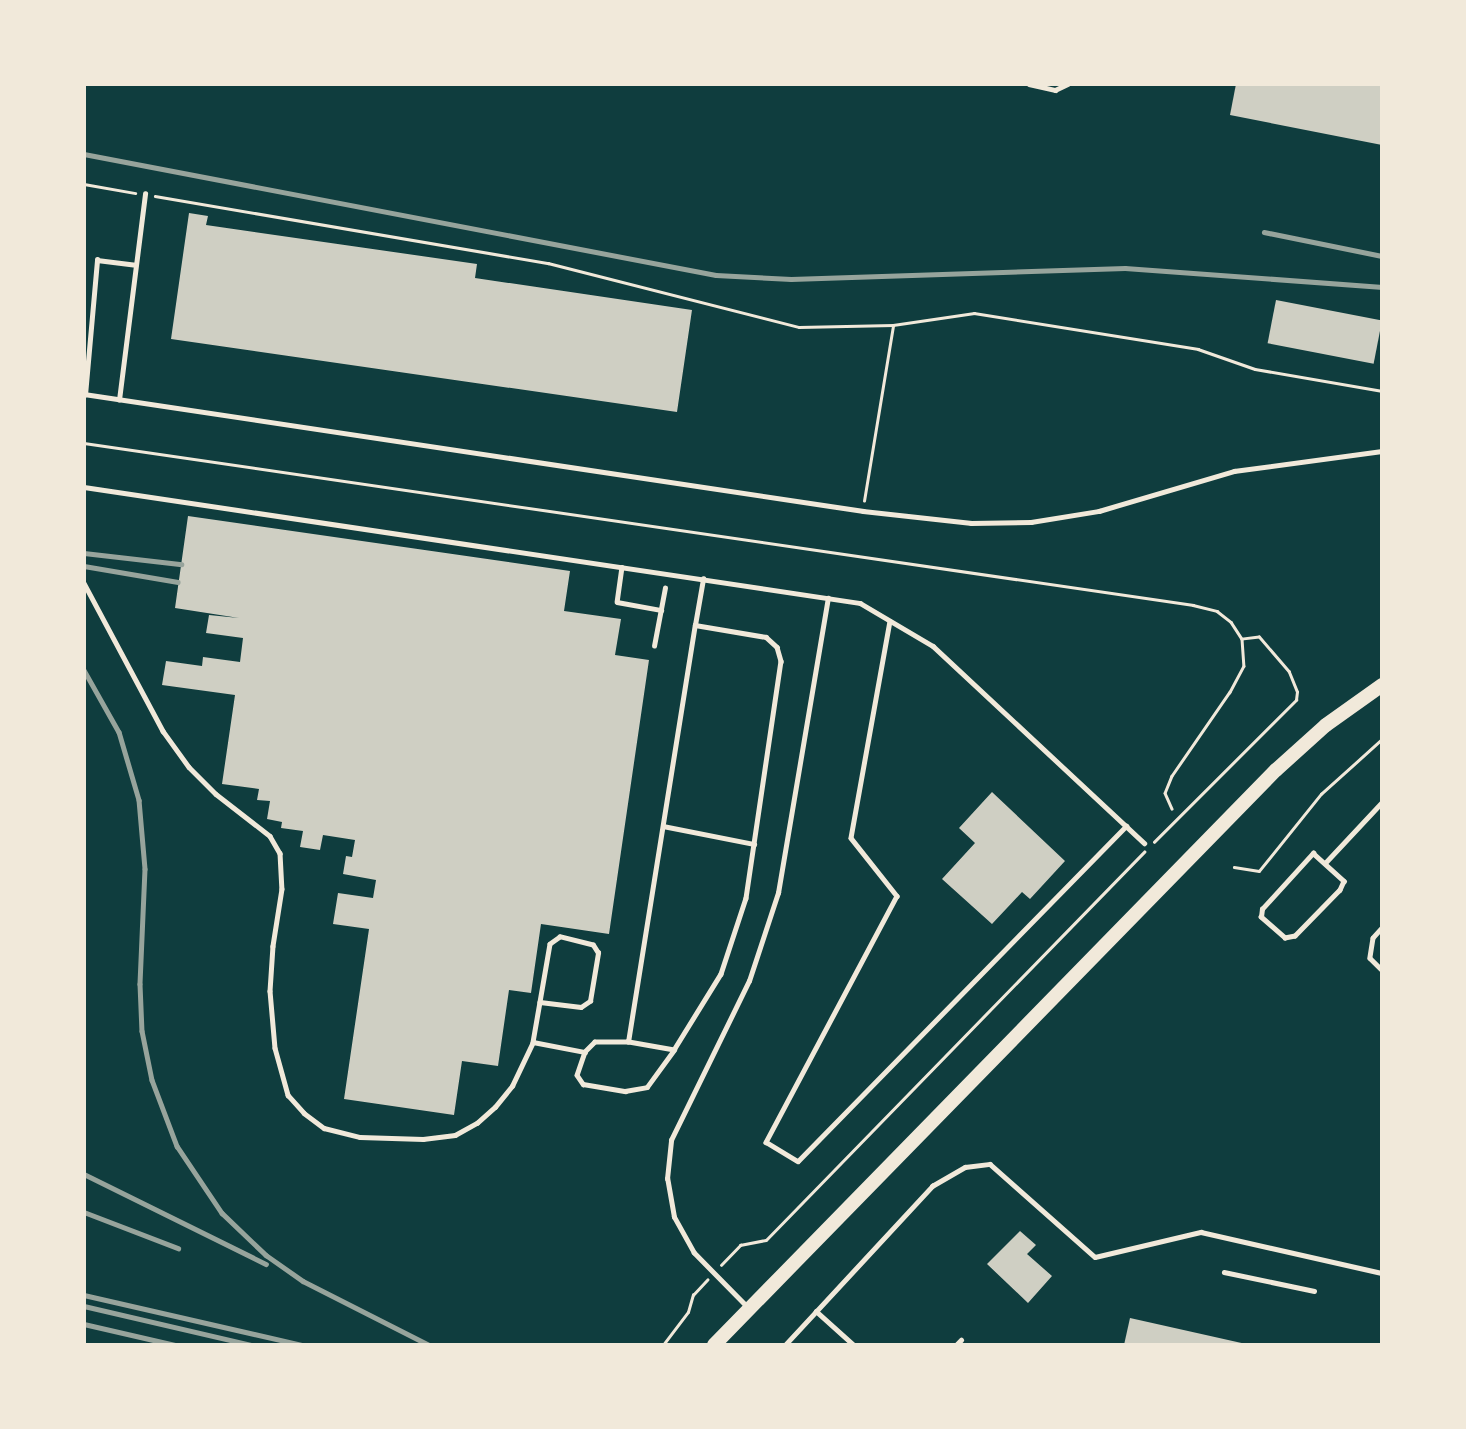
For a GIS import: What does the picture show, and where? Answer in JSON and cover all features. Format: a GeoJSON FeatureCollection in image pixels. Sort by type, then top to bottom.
{"type":"FeatureCollection","features":[{"type":"Feature","properties":{"kind":"main road"},"geometry":{"type":"LineString","coordinates":[[714,1345],[1276,770],[1326,725],[1382,685]]}},
{"type":"Feature","properties":{"kind":"lane"},"geometry":{"type":"LineString","coordinates":[[1029,84],[1055,90],[1067,85]]}},
{"type":"Feature","properties":{"kind":"lane"},"geometry":{"type":"LineString","coordinates":[[119,400],[145,194]]}},
{"type":"Feature","properties":{"kind":"lane"},"geometry":{"type":"LineString","coordinates":[[135,265],[97,260],[84,395],[863,511],[971,523],[1031,522],[1099,511],[1234,471],[1382,451]]}},
{"type":"Feature","properties":{"kind":"lane"},"geometry":{"type":"LineString","coordinates":[[84,486],[860,603],[933,646],[1144,843]]}},
{"type":"Feature","properties":{"kind":"lane"},"geometry":{"type":"LineString","coordinates":[[622,567],[617,602],[661,610]]}},
{"type":"Feature","properties":{"kind":"lane"},"geometry":{"type":"LineString","coordinates":[[628,1042],[704,579]]}},
{"type":"Feature","properties":{"kind":"lane"},"geometry":{"type":"LineString","coordinates":[[84,583],[163,731],[189,767],[216,794],[270,836],[281,853],[282,889],[273,946],[270,991],[275,1048],[288,1095],[304,1113],[324,1128],[360,1137],[423,1139],[455,1135],[477,1123],[512,1086],[533,1042],[550,944],[560,937],[593,945],[598,953],[590,1001],[581,1007],[540,1002]]}},
{"type":"Feature","properties":{"kind":"lane"},"geometry":{"type":"LineString","coordinates":[[654,646],[665,588]]}},
{"type":"Feature","properties":{"kind":"lane"},"geometry":{"type":"LineString","coordinates":[[750,1309],[694,1253],[674,1217],[667,1179],[671,1140],[749,981],[778,893],[828,598]]}},
{"type":"Feature","properties":{"kind":"lane"},"geometry":{"type":"LineString","coordinates":[[890,621],[851,838],[897,896],[766,1142],[798,1161],[1126,826]]}},
{"type":"Feature","properties":{"kind":"lane"},"geometry":{"type":"LineString","coordinates":[[674,1050],[628,1042],[595,1042],[584,1052],[577,1075],[583,1084],[625,1091],[647,1087],[674,1050],[721,974],[746,898],[781,661],[777,647],[766,636],[695,625]]}},
{"type":"Feature","properties":{"kind":"lane"},"geometry":{"type":"LineString","coordinates":[[1325,863],[1382,802]]}},
{"type":"Feature","properties":{"kind":"lane"},"geometry":{"type":"LineString","coordinates":[[663,825],[754,844]]}},
{"type":"Feature","properties":{"kind":"lane"},"geometry":{"type":"LineString","coordinates":[[1313,853],[1325,863],[1344,881],[1340,890],[1295,936],[1285,939],[1261,917],[1262,909],[1313,853]]}},
{"type":"Feature","properties":{"kind":"lane"},"geometry":{"type":"LineString","coordinates":[[1382,928],[1373,938],[1370,958],[1382,970]]}},
{"type":"Feature","properties":{"kind":"lane"},"geometry":{"type":"LineString","coordinates":[[533,1042],[584,1052]]}},
{"type":"Feature","properties":{"kind":"lane"},"geometry":{"type":"LineString","coordinates":[[785,1345],[932,1186],[965,1167],[990,1164],[1096,1257],[1201,1232],[1382,1273]]}},
{"type":"Feature","properties":{"kind":"lane"},"geometry":{"type":"LineString","coordinates":[[1224,1272],[1314,1291]]}},
{"type":"Feature","properties":{"kind":"lane"},"geometry":{"type":"LineString","coordinates":[[817,1311],[854,1345]]}},
{"type":"Feature","properties":{"kind":"path"},"geometry":{"type":"LineString","coordinates":[[84,184],[548,263],[799,327],[893,324],[974,313],[1198,349],[1255,369],[1382,391]]}},
{"type":"Feature","properties":{"kind":"path"},"geometry":{"type":"LineString","coordinates":[[863,511],[893,324]]}},
{"type":"Feature","properties":{"kind":"path"},"geometry":{"type":"LineString","coordinates":[[84,443],[1193,605],[1217,611],[1231,622],[1242,639],[1244,666],[1230,692],[1172,776],[1165,793],[1172,809]]}},
{"type":"Feature","properties":{"kind":"path"},"geometry":{"type":"LineString","coordinates":[[740,1245],[766,1240],[1296,700],[1297,692],[1289,673],[1259,637],[1242,639]]}},
{"type":"Feature","properties":{"kind":"path"},"geometry":{"type":"LineString","coordinates":[[1234,867],[1259,871],[1321,794],[1382,739]]}},
{"type":"Feature","properties":{"kind":"path"},"geometry":{"type":"LineString","coordinates":[[663,1345],[688,1312],[692,1295]]}},
{"type":"Feature","properties":{"kind":"building"},"geometry":{"type":"Polygon","coordinates":[[[1236,84],[1382,84],[1382,145],[1230,115],[1236,84]]]}},
{"type":"Feature","properties":{"kind":"building"},"geometry":{"type":"Polygon","coordinates":[[[189,213],[208,216],[206,225],[477,264],[475,278],[692,310],[677,412],[171,339],[189,213]]]}},
{"type":"Feature","properties":{"kind":"building"},"geometry":{"type":"Polygon","coordinates":[[[1276,300],[1382,321],[1374,364],[1268,343],[1276,300]]]}},
{"type":"Feature","properties":{"kind":"building"},"geometry":{"type":"Polygon","coordinates":[[[188,516],[570,571],[564,611],[621,619],[615,655],[649,660],[609,934],[541,924],[531,993],[509,990],[498,1066],[462,1061],[454,1115],[344,1099],[369,929],[333,924],[338,893],[373,898],[376,880],[343,874],[346,856],[352,857],[355,840],[323,835],[320,850],[300,847],[303,831],[281,828],[282,822],[267,819],[270,801],[257,800],[259,789],[222,784],[235,695],[162,685],[166,661],[202,666],[203,657],[240,662],[243,638],[206,633],[209,615],[239,618],[175,608],[188,516]]]}},
{"type":"Feature","properties":{"kind":"building"},"geometry":{"type":"Polygon","coordinates":[[[992,792],[1065,861],[1030,899],[1022,892],[992,924],[942,879],[975,843],[959,828],[992,792]]]}},
{"type":"Feature","properties":{"kind":"building"},"geometry":{"type":"Polygon","coordinates":[[[1020,1231],[1036,1245],[1027,1254],[1052,1276],[1028,1303],[987,1264],[1020,1231]]]}},
{"type":"Feature","properties":{"kind":"building"},"geometry":{"type":"Polygon","coordinates":[[[1130,1318],[1246,1344],[1246,1345],[1124,1345],[1130,1318]]]}},
{"type":"Feature","properties":{"kind":"railway"},"geometry":{"type":"LineString","coordinates":[[84,154],[716,275],[791,279],[1125,268],[1382,287]]}},
{"type":"Feature","properties":{"kind":"railway"},"geometry":{"type":"LineString","coordinates":[[1264,232],[1382,256]]}},
{"type":"Feature","properties":{"kind":"railway"},"geometry":{"type":"LineString","coordinates":[[84,553],[181,564]]}},
{"type":"Feature","properties":{"kind":"railway"},"geometry":{"type":"LineString","coordinates":[[84,566],[178,582]]}},
{"type":"Feature","properties":{"kind":"railway"},"geometry":{"type":"LineString","coordinates":[[84,670],[119,732],[139,800],[145,869],[140,984],[142,1031],[152,1080],[177,1146],[222,1213],[266,1255],[303,1281],[429,1345]]}},
{"type":"Feature","properties":{"kind":"railway"},"geometry":{"type":"LineString","coordinates":[[84,1174],[266,1264]]}},
{"type":"Feature","properties":{"kind":"railway"},"geometry":{"type":"LineString","coordinates":[[84,1212],[178,1248]]}},
{"type":"Feature","properties":{"kind":"railway"},"geometry":{"type":"LineString","coordinates":[[84,1295],[302,1345]]}},
{"type":"Feature","properties":{"kind":"railway"},"geometry":{"type":"LineString","coordinates":[[84,1306],[251,1345]]}},
{"type":"Feature","properties":{"kind":"railway"},"geometry":{"type":"LineString","coordinates":[[84,1324],[175,1345]]}}]}
